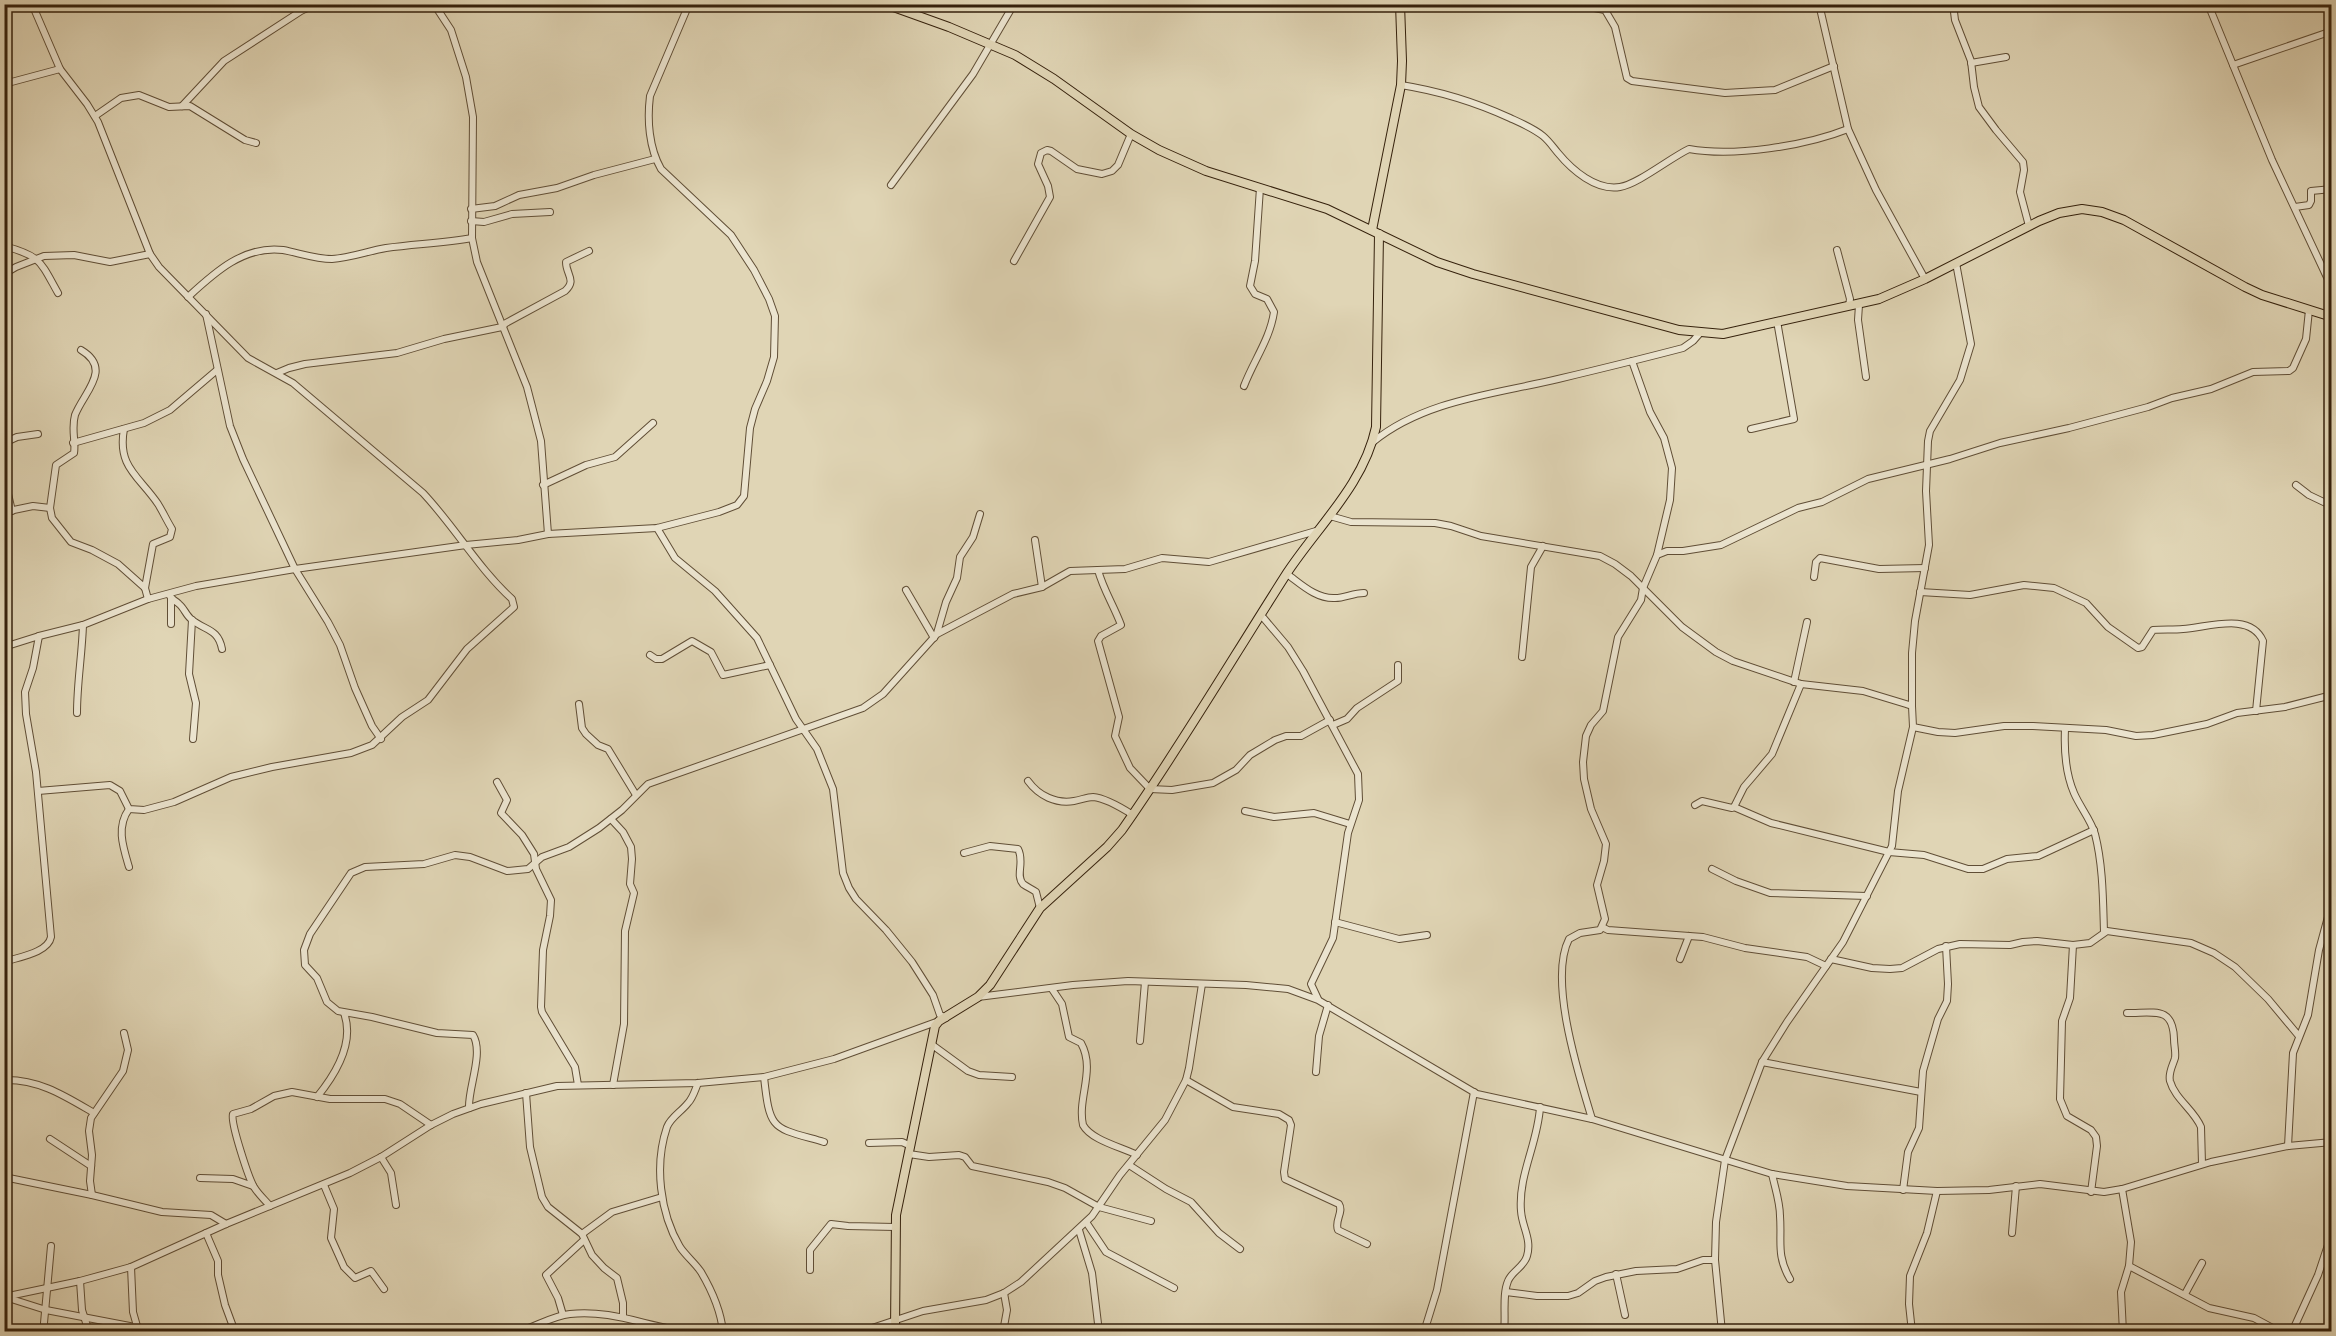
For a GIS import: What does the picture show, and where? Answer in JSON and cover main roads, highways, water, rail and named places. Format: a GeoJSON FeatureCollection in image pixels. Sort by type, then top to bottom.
{"type":"FeatureCollection","features":[{"type":"Feature","properties":{"kind":"main road"},"geometry":{"type":"LineString","coordinates":[[885,4],[1016,55],[1131,134],[1159,150],[1206,171],[1327,209],[1437,262],[1473,274],[1679,330],[1723,334],[1879,299],[1925,279],[2029,226],[2059,213],[2082,209],[2102,212],[2154,236],[2262,295],[2331,317]]}},
{"type":"Feature","properties":{"kind":"main road"},"geometry":{"type":"LineString","coordinates":[[895,1332],[895,1227],[935,1026],[942,1019],[978,997],[990,986],[1040,908],[1107,847],[1132,815],[1203,710],[1287,574],[1316,531],[1344,497],[1373,442],[1376,427],[1376,232],[1401,85],[1400,4]]}}]}
